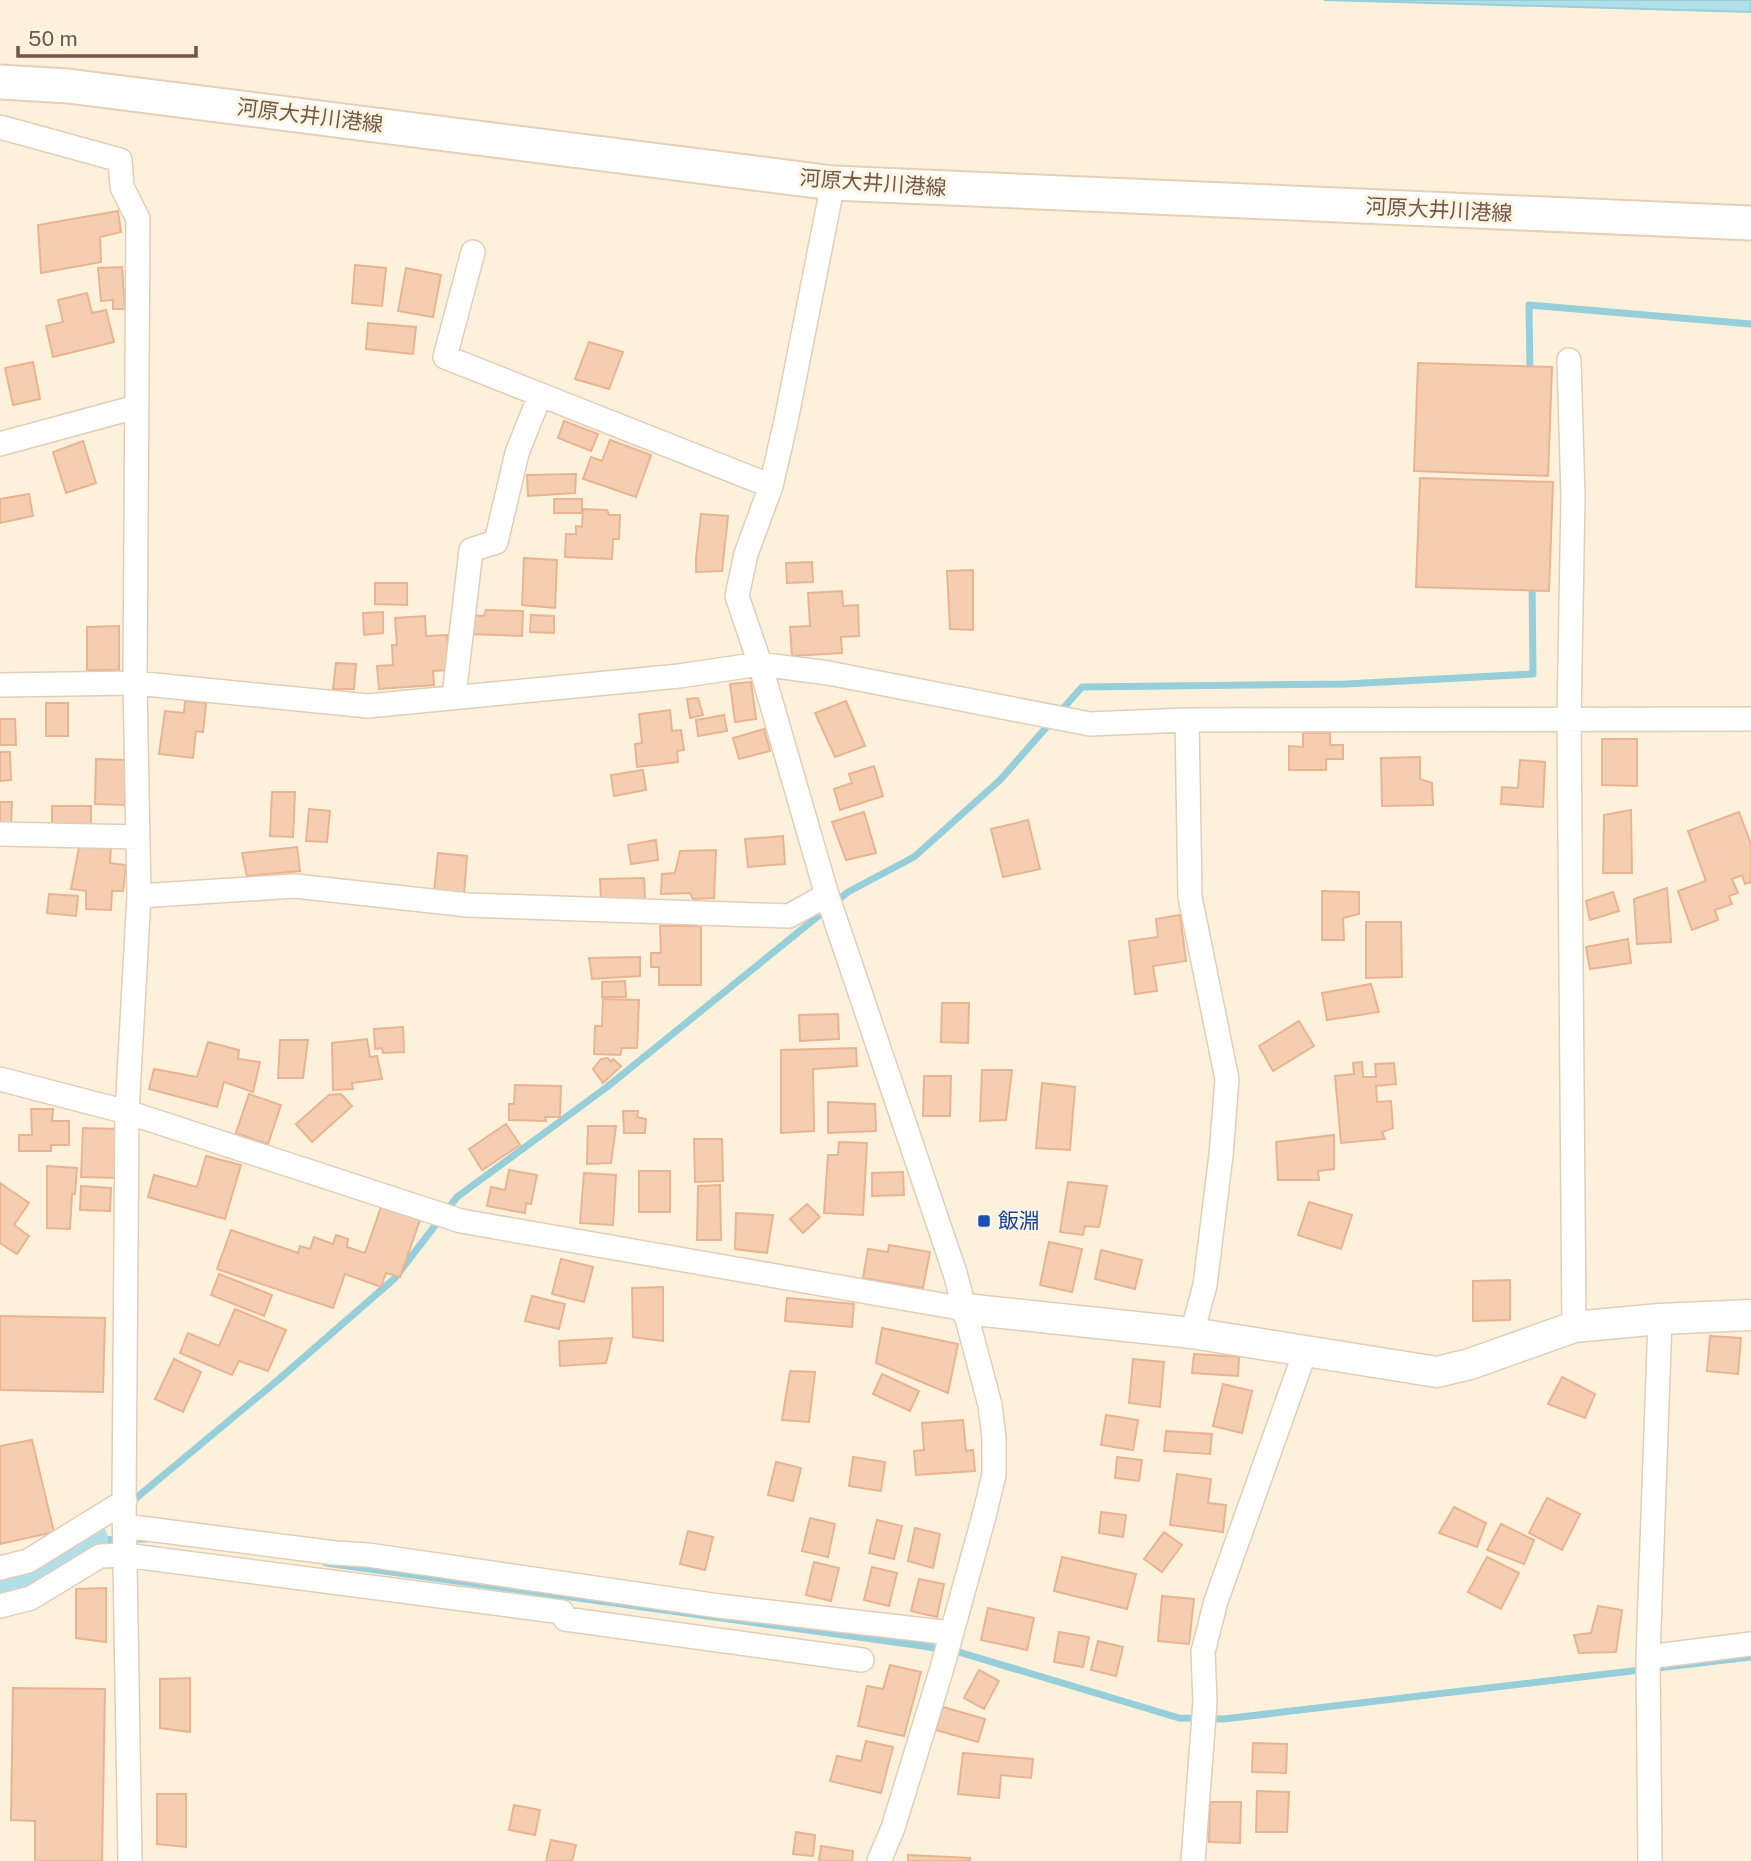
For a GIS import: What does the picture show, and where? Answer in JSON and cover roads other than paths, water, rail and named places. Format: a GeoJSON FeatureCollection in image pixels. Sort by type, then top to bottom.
{"type":"FeatureCollection","features":[{"type":"Feature","properties":{"kind":"main road","name":"河原大井川港線"},"geometry":{"type":"LineString","coordinates":[[0,82],[68,86],[833,183],[1751,223]]}},
{"type":"Feature","properties":{"kind":"street"},"geometry":{"type":"LineString","coordinates":[[0,127],[120,160],[122,187],[138,219],[135,683],[139,896],[127,1112],[125,1516],[130,1861]]}},
{"type":"Feature","properties":{"kind":"street"},"geometry":{"type":"LineString","coordinates":[[833,183],[817,274],[771,486],[746,554],[737,596],[760,664],[830,905],[943,1235],[990,1405],[994,1438],[994,1475],[942,1668],[893,1828],[879,1861]]}},
{"type":"Feature","properties":{"kind":"street"},"geometry":{"type":"LineString","coordinates":[[473,252],[445,357],[771,486]]}},
{"type":"Feature","properties":{"kind":"street"},"geometry":{"type":"LineString","coordinates":[[1569,360],[1573,496],[1569,720],[1574,1327]]}},
{"type":"Feature","properties":{"kind":"street"},"geometry":{"type":"LineString","coordinates":[[454,696],[471,550],[496,541],[517,453],[540,394]]}},
{"type":"Feature","properties":{"kind":"street"},"geometry":{"type":"LineString","coordinates":[[0,444],[136,407]]}},
{"type":"Feature","properties":{"kind":"street"},"geometry":{"type":"LineString","coordinates":[[0,685],[135,683],[368,706],[679,676],[760,664],[828,673],[1090,724],[1187,720],[1751,719]]}},
{"type":"Feature","properties":{"kind":"street"},"geometry":{"type":"LineString","coordinates":[[1187,720],[1190,897],[1227,1079],[1221,1155],[1205,1284],[1192,1333]]}},
{"type":"Feature","properties":{"kind":"street"},"geometry":{"type":"LineString","coordinates":[[0,834],[138,837]]}},
{"type":"Feature","properties":{"kind":"street"},"geometry":{"type":"LineString","coordinates":[[139,896],[295,886],[468,905],[789,916],[830,905]]}},
{"type":"Feature","properties":{"kind":"street"},"geometry":{"type":"LineString","coordinates":[[0,1079],[127,1112],[459,1220],[965,1309],[1192,1333],[1437,1372],[1470,1364],[1574,1327],[1660,1319],[1751,1315]]}},
{"type":"Feature","properties":{"kind":"street"},"geometry":{"type":"LineString","coordinates":[[1650,1861],[1648,1658],[1660,1319]]}},
{"type":"Feature","properties":{"kind":"street"},"geometry":{"type":"LineString","coordinates":[[1193,1861],[1205,1702],[1203,1652],[1216,1601],[1305,1352]]}},
{"type":"Feature","properties":{"kind":"street"},"geometry":{"type":"LineString","coordinates":[[0,1568],[27,1561],[125,1516],[335,1553],[368,1555],[719,1606],[951,1634]]}},
{"type":"Feature","properties":{"kind":"street"},"geometry":{"type":"LineString","coordinates":[[0,1606],[31,1598],[100,1556],[125,1554],[562,1612],[565,1619],[862,1660]]}},
{"type":"Feature","properties":{"kind":"street"},"geometry":{"type":"LineString","coordinates":[[1648,1658],[1751,1644]]}},
{"type":"Feature","properties":{"kind":"water"},"geometry":{"type":"Polygon","coordinates":[[[1324,0],[1751,0],[1751,12],[1324,0]]]}},
{"type":"Feature","properties":{"kind":"waterway"},"geometry":{"type":"LineString","coordinates":[[1530,375],[1529,305],[1751,324]]}},
{"type":"Feature","properties":{"kind":"waterway"},"geometry":{"type":"LineString","coordinates":[[129,1504],[394,1279],[457,1197],[607,1087],[848,892],[914,857],[1000,780],[1082,687],[1346,684],[1533,674],[1532,582]]}},
{"type":"Feature","properties":{"kind":"waterway"},"geometry":{"type":"LineString","coordinates":[[86,1540],[99,1530]]}},
{"type":"Feature","properties":{"kind":"waterway"},"geometry":{"type":"LineString","coordinates":[[86,1540],[147,1539]]}},
{"type":"Feature","properties":{"kind":"waterway"},"geometry":{"type":"LineString","coordinates":[[0,1587],[39,1577],[86,1540]]}},
{"type":"Feature","properties":{"kind":"waterway"},"geometry":{"type":"LineString","coordinates":[[326,1563],[962,1653],[1179,1718],[1224,1719],[1751,1657]]}},
{"type":"Feature","properties":{"kind":"place","name":"飯淵"},"geometry":{"type":"Point","coordinates":[984,1221]}}]}
